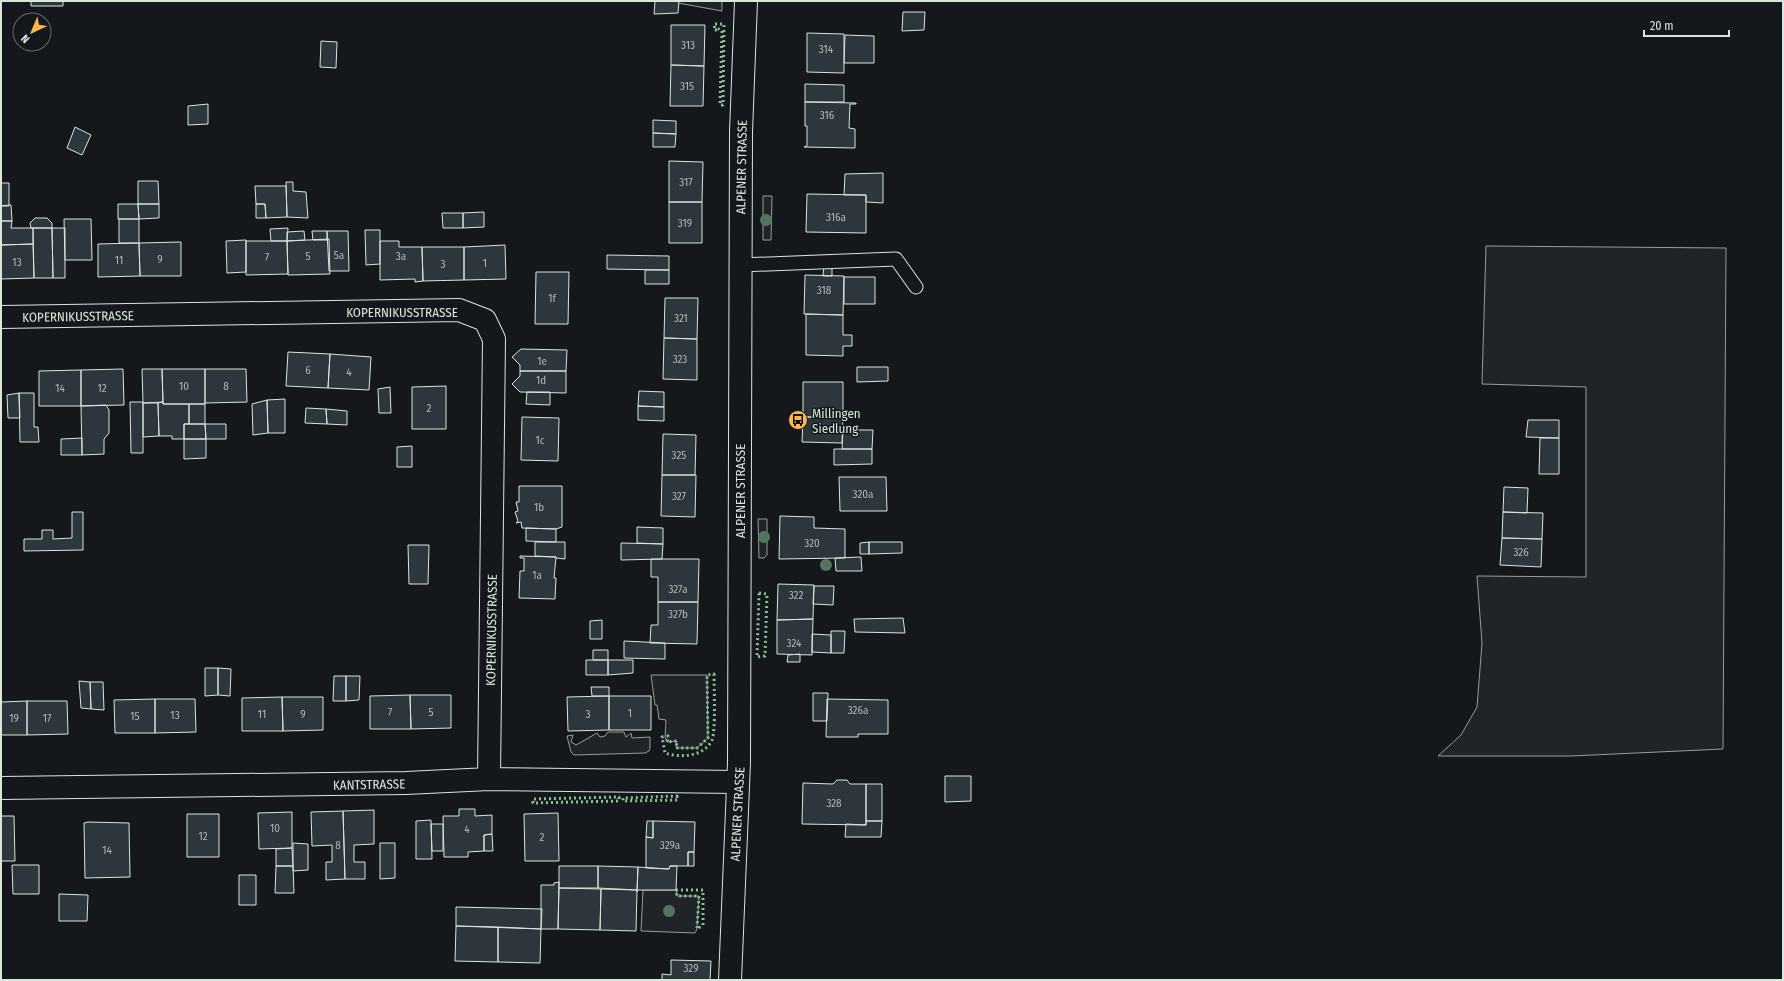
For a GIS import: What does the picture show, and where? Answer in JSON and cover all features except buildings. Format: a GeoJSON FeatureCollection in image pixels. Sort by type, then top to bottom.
{"type":"FeatureCollection","features":[{"type":"Feature","properties":{"kind":"street","name":"ALPENER STRASSE"},"geometry":{"type":"LineString","coordinates":[[730,980],[739,762],[741,132],[746,1]]}},
{"type":"Feature","properties":{"kind":"street","name":"KOPERNIKUSSTRASSE"},"geometry":{"type":"LineString","coordinates":[[1,317],[458,310],[485,320],[494,339],[489,779]]}},
{"type":"Feature","properties":{"kind":"street","name":"KANTSTRASSE"},"geometry":{"type":"LineString","coordinates":[[1,788],[406,783],[489,779],[737,782]]}},
{"type":"Feature","properties":{"kind":"lane"},"geometry":{"type":"LineString","coordinates":[[740,264],[896,259],[916,287]]}},
{"type":"Feature","properties":{"kind":"shaded area"},"geometry":{"type":"Polygon","coordinates":[[[679,1],[722,1],[722,11],[678,3],[679,1]]]}},
{"type":"Feature","properties":{"kind":"shaded area"},"geometry":{"type":"Polygon","coordinates":[[[763,196],[772,196],[771,240],[763,240],[763,196]]]}},
{"type":"Feature","properties":{"kind":"shaded area"},"geometry":{"type":"Polygon","coordinates":[[[1486,246],[1726,248],[1723,749],[1571,756],[1438,756],[1461,735],[1477,707],[1482,643],[1477,576],[1586,577],[1586,387],[1482,384],[1486,246]]]}},
{"type":"Feature","properties":{"kind":"shaded area"},"geometry":{"type":"Polygon","coordinates":[[[758,519],[767,519],[767,555],[764,558],[759,558],[758,519]]]}},
{"type":"Feature","properties":{"kind":"shaded area"},"geometry":{"type":"Polygon","coordinates":[[[651,675],[707,675],[708,738],[697,748],[676,748],[677,741],[667,742],[665,737],[666,720],[659,719],[657,705],[655,705],[651,675]]]}},
{"type":"Feature","properties":{"kind":"shaded area"},"geometry":{"type":"Polygon","coordinates":[[[608,732],[624,732],[626,737],[631,733],[632,738],[650,737],[649,751],[645,753],[574,755],[571,752],[567,736],[573,735],[571,742],[576,745],[597,733],[600,737],[605,736],[608,732]]]}},
{"type":"Feature","properties":{"kind":"shaded area"},"geometry":{"type":"Polygon","coordinates":[[[643,890],[676,890],[677,896],[699,896],[697,929],[695,933],[641,931],[643,890]]]}},
{"type":"Feature","properties":{"kind":"hedge"},"geometry":{"type":"LineString","coordinates":[[715,24],[724,24],[723,105],[720,105],[722,31],[717,28],[717,30],[714,30],[715,24]]}},
{"type":"Feature","properties":{"kind":"hedge"},"geometry":{"type":"LineString","coordinates":[[759,593],[767,594],[765,656],[757,657],[759,593]]}},
{"type":"Feature","properties":{"kind":"hedge"},"geometry":{"type":"LineString","coordinates":[[714,674],[714,718],[712,740],[703,750],[691,755],[684,756],[665,753],[662,737],[668,736],[667,742],[677,741],[676,748],[697,748],[708,738],[707,675],[714,674]]}},
{"type":"Feature","properties":{"kind":"hedge"},"geometry":{"type":"LineString","coordinates":[[677,796],[678,800],[623,801],[623,798],[677,796]]}},
{"type":"Feature","properties":{"kind":"hedge"},"geometry":{"type":"LineString","coordinates":[[619,797],[619,801],[533,803],[533,799],[619,797]]}},
{"type":"Feature","properties":{"kind":"hedge"},"geometry":{"type":"LineString","coordinates":[[676,890],[703,890],[703,925],[697,929],[699,896],[677,896],[676,890]]}},
{"type":"Feature","properties":{"kind":"place","name":"Millingen Siedlung"},"geometry":{"type":"Point","coordinates":[798,420]}}]}
